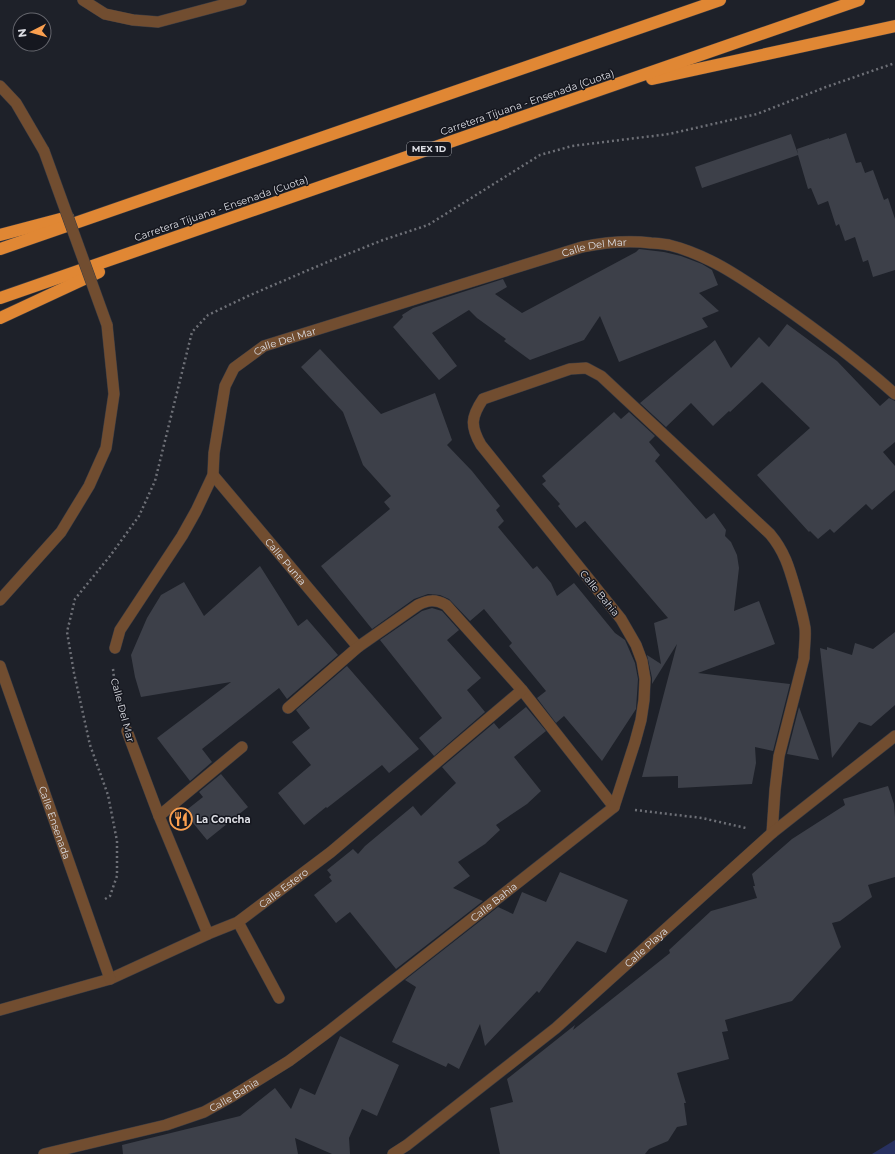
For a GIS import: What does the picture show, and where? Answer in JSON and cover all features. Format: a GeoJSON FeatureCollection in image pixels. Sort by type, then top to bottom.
{"type":"FeatureCollection","features":[{"type":"Feature","properties":{"kind":"highway"},"geometry":{"type":"LineString","coordinates":[[0,249],[148,196],[613,38],[720,0]]}},
{"type":"Feature","properties":{"kind":"highway","name":"Carretera Tijuana - Ensenada (Cuota)"},"geometry":{"type":"LineString","coordinates":[[0,298],[858,0]]}},
{"type":"Feature","properties":{"kind":"highway"},"geometry":{"type":"LineString","coordinates":[[602,89],[895,26]]}},
{"type":"Feature","properties":{"kind":"highway"},"geometry":{"type":"LineString","coordinates":[[0,235],[148,196]]}},
{"type":"Feature","properties":{"kind":"highway"},"geometry":{"type":"LineString","coordinates":[[0,318],[169,239]]}},
{"type":"Feature","properties":{"kind":"street"},"geometry":{"type":"LineString","coordinates":[[83,0],[105,14],[133,20],[158,22],[241,0]]}},
{"type":"Feature","properties":{"kind":"street"},"geometry":{"type":"LineString","coordinates":[[0,86],[16,103],[44,151],[106,325],[114,394],[106,448],[89,486],[61,532],[0,600]]}},
{"type":"Feature","properties":{"kind":"street","name":"Calle Del Mar"},"geometry":{"type":"LineString","coordinates":[[115,648],[120,630],[182,536],[213,475],[214,453],[226,386],[234,368],[264,346],[582,247],[604,242],[632,241],[669,245],[704,258],[734,273],[813,328],[895,394]]}},
{"type":"Feature","properties":{"kind":"street","name":"Calle Bahia"},"geometry":{"type":"LineString","coordinates":[[44,1154],[132,1134],[189,1118],[204,1112],[231,1097],[289,1061],[328,1032],[614,807],[641,720],[644,700],[642,661],[636,645],[621,619],[480,445],[473,428],[473,420],[476,409],[483,399],[570,369],[586,368],[601,376],[770,534],[781,548],[803,616],[805,642],[802,664],[779,756],[772,833]]}},
{"type":"Feature","properties":{"kind":"street","name":"Calle Punta"},"geometry":{"type":"LineString","coordinates":[[213,475],[358,647]]}},
{"type":"Feature","properties":{"kind":"street"},"geometry":{"type":"LineString","coordinates":[[288,708],[358,647],[418,605],[427,600],[440,602],[446,605],[522,690],[614,807]]}},
{"type":"Feature","properties":{"kind":"street","name":"Calle Ensenada"},"geometry":{"type":"LineString","coordinates":[[0,666],[110,979]]}},
{"type":"Feature","properties":{"kind":"street","name":"Calle Estero"},"geometry":{"type":"LineString","coordinates":[[0,1010],[110,979],[208,934],[238,922],[331,852],[522,690]]}},
{"type":"Feature","properties":{"kind":"street","name":"Calle Del Mar"},"geometry":{"type":"LineString","coordinates":[[127,731],[159,816],[208,934]]}},
{"type":"Feature","properties":{"kind":"street","name":"Calle Playa"},"geometry":{"type":"LineString","coordinates":[[393,1154],[407,1145],[556,1028],[772,833],[895,736]]}},
{"type":"Feature","properties":{"kind":"street"},"geometry":{"type":"LineString","coordinates":[[159,816],[242,747]]}},
{"type":"Feature","properties":{"kind":"street"},"geometry":{"type":"LineString","coordinates":[[238,922],[279,998]]}},
{"type":"Feature","properties":{"kind":"path"},"geometry":{"type":"LineString","coordinates":[[85,909],[110,896],[117,876],[117,841],[108,795],[90,745],[67,632],[75,599],[110,556],[139,516],[155,481],[192,332],[208,315],[255,293],[354,251],[428,224],[540,155],[572,146],[669,134],[757,114],[826,87],[895,63]]}},
{"type":"Feature","properties":{"kind":"path","name":"Calle Del Mar"},"geometry":{"type":"LineString","coordinates":[[115,648],[113,664],[114,678],[127,731]]}},
{"type":"Feature","properties":{"kind":"path"},"geometry":{"type":"LineString","coordinates":[[614,807],[702,818],[772,833]]}},
{"type":"Feature","properties":{"kind":"water"},"geometry":{"type":"Polygon","coordinates":[[[895,1140],[895,1154],[872,1154],[895,1140]]]}},
{"type":"Feature","properties":{"kind":"building"},"geometry":{"type":"Polygon","coordinates":[[[846,133],[856,163],[861,162],[865,173],[873,170],[884,200],[888,198],[895,219],[895,270],[873,277],[868,260],[863,262],[855,237],[845,241],[839,224],[836,226],[828,201],[818,205],[811,188],[808,189],[798,155],[702,188],[695,167],[791,134],[798,154],[797,149],[846,133]]]}},
{"type":"Feature","properties":{"kind":"building"},"geometry":{"type":"Polygon","coordinates":[[[639,249],[681,256],[702,264],[712,270],[718,285],[699,293],[719,311],[702,318],[708,327],[619,362],[600,316],[584,340],[530,360],[504,341],[506,339],[477,318],[469,310],[432,333],[457,366],[439,380],[393,327],[403,317],[402,315],[413,308],[503,279],[507,287],[495,294],[522,313],[639,249]]]}},
{"type":"Feature","properties":{"kind":"building"},"geometry":{"type":"Polygon","coordinates":[[[787,324],[837,361],[880,406],[889,398],[895,401],[895,442],[883,452],[895,466],[895,490],[872,510],[866,504],[834,533],[830,529],[818,539],[810,531],[809,532],[757,475],[810,428],[762,382],[713,426],[691,403],[666,427],[640,403],[715,340],[731,368],[759,337],[769,347],[787,324]]]}},
{"type":"Feature","properties":{"kind":"building"},"geometry":{"type":"Polygon","coordinates":[[[320,349],[381,414],[435,393],[452,440],[447,445],[472,471],[500,506],[496,510],[504,521],[498,527],[533,569],[537,566],[551,583],[557,596],[574,583],[615,633],[625,640],[635,663],[638,679],[636,709],[602,761],[564,716],[556,723],[537,698],[546,691],[509,646],[512,643],[484,609],[470,621],[449,599],[440,595],[428,594],[414,599],[372,629],[321,566],[390,509],[384,502],[391,496],[363,465],[343,412],[301,367],[320,349]]]}},
{"type":"Feature","properties":{"kind":"building"},"geometry":{"type":"Polygon","coordinates":[[[614,412],[621,419],[629,412],[655,436],[649,442],[660,455],[655,461],[706,519],[714,513],[726,530],[725,536],[731,542],[737,555],[739,568],[734,611],[759,601],[775,644],[698,673],[790,684],[773,751],[755,747],[756,763],[752,784],[678,788],[678,776],[642,777],[677,644],[652,684],[647,655],[661,664],[654,623],[668,618],[585,521],[576,528],[558,506],[560,504],[542,484],[546,481],[542,476],[614,412]]]}},
{"type":"Feature","properties":{"kind":"building"},"geometry":{"type":"Polygon","coordinates":[[[260,566],[298,626],[307,619],[338,655],[287,699],[279,688],[202,749],[212,762],[190,781],[157,738],[231,682],[141,697],[135,677],[131,655],[147,618],[161,595],[184,582],[204,616],[260,566]]]}},
{"type":"Feature","properties":{"kind":"building"},"geometry":{"type":"Polygon","coordinates":[[[432,608],[442,611],[459,630],[447,640],[481,678],[467,690],[485,712],[434,756],[419,738],[442,718],[380,640],[422,611],[432,608]]]}},
{"type":"Feature","properties":{"kind":"building"},"geometry":{"type":"Polygon","coordinates":[[[895,632],[895,705],[871,726],[859,722],[832,758],[820,648],[827,650],[827,647],[852,655],[855,643],[873,649],[895,632]]]}},
{"type":"Feature","properties":{"kind":"building"},"geometry":{"type":"Polygon","coordinates":[[[347,666],[419,749],[389,773],[382,765],[304,825],[278,793],[311,765],[292,742],[310,728],[296,710],[347,666]]]}},
{"type":"Feature","properties":{"kind":"building"},"geometry":{"type":"Polygon","coordinates":[[[526,707],[546,731],[514,757],[541,791],[527,804],[496,825],[500,830],[485,844],[458,862],[470,876],[453,888],[483,901],[396,969],[350,912],[336,923],[314,895],[332,881],[329,877],[331,875],[327,870],[353,849],[358,854],[365,846],[413,806],[421,816],[456,783],[442,767],[494,723],[499,729],[526,707]]]}},
{"type":"Feature","properties":{"kind":"building"},"geometry":{"type":"Polygon","coordinates":[[[799,707],[819,760],[787,754],[799,707]]]}},
{"type":"Feature","properties":{"kind":"building"},"geometry":{"type":"Polygon","coordinates":[[[221,774],[248,807],[207,840],[184,812],[203,797],[199,792],[221,774]]]}},
{"type":"Feature","properties":{"kind":"building"},"geometry":{"type":"Polygon","coordinates":[[[888,786],[894,804],[895,817],[895,877],[868,885],[872,897],[840,921],[832,923],[841,947],[792,1001],[725,1020],[728,1031],[722,1032],[729,1059],[677,1073],[686,1103],[684,1103],[687,1125],[677,1127],[668,1141],[649,1149],[645,1154],[500,1154],[490,1108],[513,1102],[507,1079],[575,1025],[573,1030],[670,953],[669,950],[711,911],[757,898],[753,886],[755,886],[752,874],[792,839],[845,805],[843,799],[888,786]]]}},
{"type":"Feature","properties":{"kind":"building"},"geometry":{"type":"Polygon","coordinates":[[[560,872],[628,900],[606,953],[577,941],[539,993],[537,991],[485,1046],[480,1024],[459,1069],[448,1063],[446,1067],[392,1042],[416,987],[405,980],[498,907],[513,914],[522,892],[546,902],[560,872]]]}},
{"type":"Feature","properties":{"kind":"building"},"geometry":{"type":"Polygon","coordinates":[[[340,1036],[399,1065],[377,1116],[362,1109],[349,1138],[350,1154],[332,1154],[295,1138],[298,1154],[123,1154],[122,1145],[240,1116],[275,1088],[291,1109],[300,1088],[315,1095],[340,1036]]]}},
{"type":"Feature","properties":{"kind":"place","name":"La Concha"},"geometry":{"type":"Point","coordinates":[181,819]}}]}
